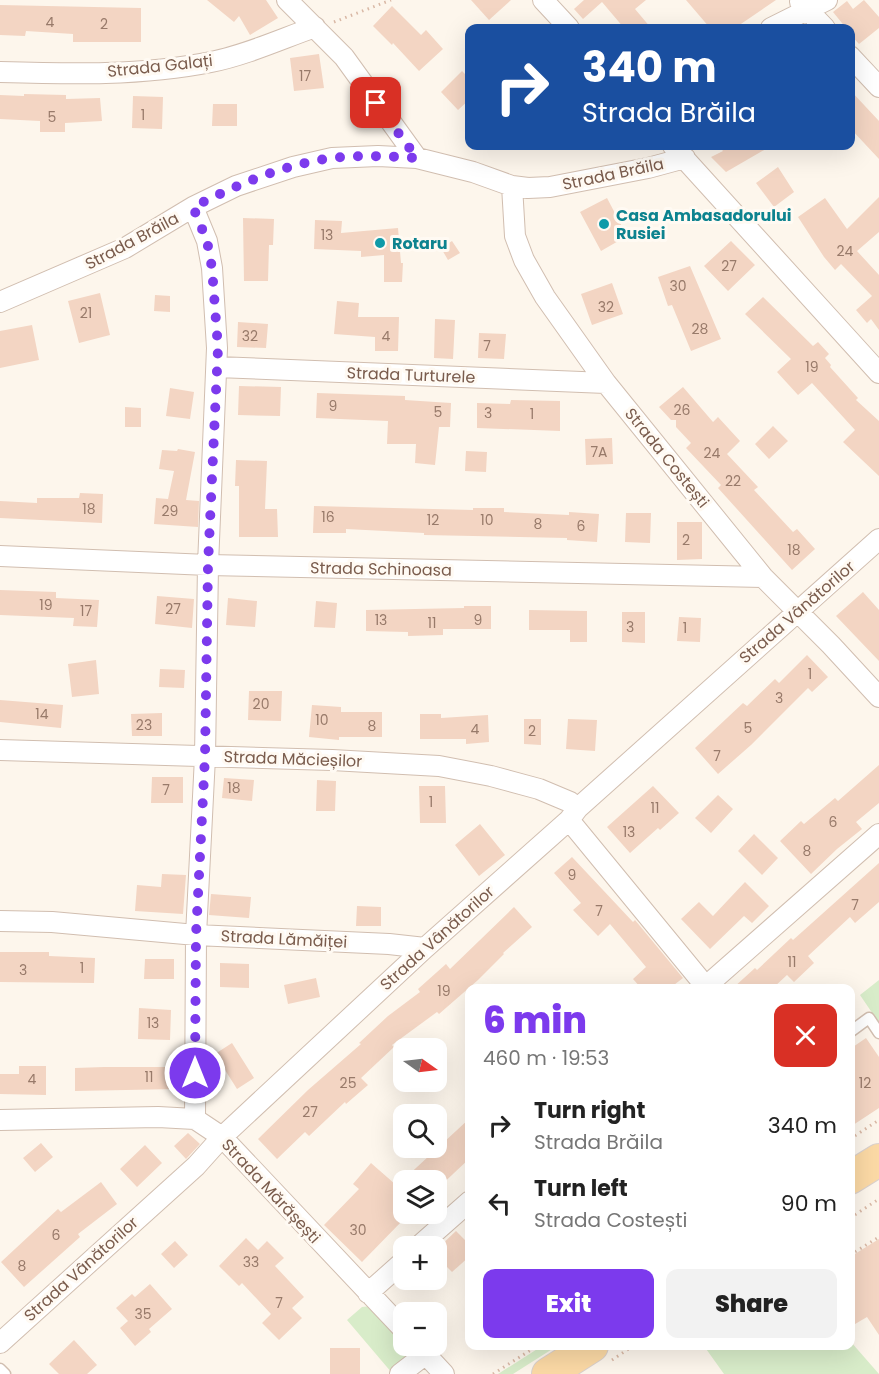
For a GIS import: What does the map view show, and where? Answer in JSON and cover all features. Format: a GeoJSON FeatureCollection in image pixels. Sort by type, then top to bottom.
{"type":"FeatureCollection","features":[{"type":"Feature","properties":{"kind":"main road"},"geometry":{"type":"LineString","coordinates":[[855,1175],[879,1160]]}},
{"type":"Feature","properties":{"kind":"main road"},"geometry":{"type":"LineString","coordinates":[[548,1374],[586,1350]]}},
{"type":"Feature","properties":{"kind":"street"},"geometry":{"type":"LineString","coordinates":[[287,0],[344,57],[417,158]]}},
{"type":"Feature","properties":{"kind":"street"},"geometry":{"type":"LineString","coordinates":[[543,0],[565,24]]}},
{"type":"Feature","properties":{"kind":"street"},"geometry":{"type":"LineString","coordinates":[[777,24],[803,5],[827,0]]}},
{"type":"Feature","properties":{"kind":"street"},"geometry":{"type":"LineString","coordinates":[[803,5],[821,24]]}},
{"type":"Feature","properties":{"kind":"street","name":"Strada Galați"},"geometry":{"type":"LineString","coordinates":[[0,72],[104,72],[159,69],[211,62],[247,52],[315,27]]}},
{"type":"Feature","properties":{"kind":"street"},"geometry":{"type":"LineString","coordinates":[[855,61],[879,87]]}},
{"type":"Feature","properties":{"kind":"street"},"geometry":{"type":"LineString","coordinates":[[679,152],[879,373]]}},
{"type":"Feature","properties":{"kind":"street","name":"Strada Brăila"},"geometry":{"type":"LineString","coordinates":[[0,302],[125,248],[193,207],[236,186],[313,162],[332,158],[378,156],[417,158],[473,172],[512,186],[528,188],[550,187],[648,168],[679,152]]}},
{"type":"Feature","properties":{"kind":"street","name":"Strada Costești"},"geometry":{"type":"LineString","coordinates":[[512,186],[515,236],[524,260],[545,297],[606,383],[763,577],[879,697]]}},
{"type":"Feature","properties":{"kind":"street"},"geometry":{"type":"LineString","coordinates":[[0,1120],[158,1117],[195,1119],[196,935],[205,757],[208,565],[217,367],[212,268],[207,241],[193,207]]}},
{"type":"Feature","properties":{"kind":"street","name":"Strada Turturele"},"geometry":{"type":"LineString","coordinates":[[217,367],[606,383]]}},
{"type":"Feature","properties":{"kind":"street","name":"Strada Vânătorilor"},"geometry":{"type":"LineString","coordinates":[[0,1343],[196,1166],[222,1137],[425,948],[879,539]]}},
{"type":"Feature","properties":{"kind":"street","name":"Strada Schinoasa"},"geometry":{"type":"LineString","coordinates":[[0,556],[208,565],[763,577]]}},
{"type":"Feature","properties":{"kind":"street","name":"Strada Măcieșilor"},"geometry":{"type":"LineString","coordinates":[[0,750],[332,760],[439,766],[491,776],[539,789],[570,802],[574,814]]}},
{"type":"Feature","properties":{"kind":"street"},"geometry":{"type":"LineString","coordinates":[[574,814],[703,984]]}},
{"type":"Feature","properties":{"kind":"street"},"geometry":{"type":"LineString","coordinates":[[710,984],[879,834]]}},
{"type":"Feature","properties":{"kind":"street","name":"Strada Lămăiței"},"geometry":{"type":"LineString","coordinates":[[0,921],[52,922],[196,935],[389,944],[425,948]]}},
{"type":"Feature","properties":{"kind":"street","name":"Strada Mărășești"},"geometry":{"type":"LineString","coordinates":[[195,1119],[222,1137],[393,1319]]}},
{"type":"Feature","properties":{"kind":"street"},"geometry":{"type":"LineString","coordinates":[[430,1236],[465,1205]]}},
{"type":"Feature","properties":{"kind":"street"},"geometry":{"type":"LineString","coordinates":[[368,1293],[393,1271]]}},
{"type":"Feature","properties":{"kind":"street"},"geometry":{"type":"LineString","coordinates":[[400,1374],[416,1356]]}},
{"type":"Feature","properties":{"kind":"street"},"geometry":{"type":"LineString","coordinates":[[428,1356],[444,1374]]}},
{"type":"Feature","properties":{"kind":"lane"},"geometry":{"type":"LineString","coordinates":[[855,1028],[869,1018],[879,1033]]}},
{"type":"Feature","properties":{"kind":"lane"},"geometry":{"type":"LineString","coordinates":[[0,1369],[5,1374]]}},
{"type":"Feature","properties":{"kind":"path"},"geometry":{"type":"LineString","coordinates":[[315,27],[341,20],[392,0]]}},
{"type":"Feature","properties":{"kind":"path"},"geometry":{"type":"LineString","coordinates":[[855,1135],[879,1120]]}},
{"type":"Feature","properties":{"kind":"path"},"geometry":{"type":"LineString","coordinates":[[855,1215],[879,1199]]}},
{"type":"Feature","properties":{"kind":"path"},"geometry":{"type":"LineString","coordinates":[[855,1252],[879,1237]]}},
{"type":"Feature","properties":{"kind":"path"},"geometry":{"type":"LineString","coordinates":[[493,1374],[531,1350]]}},
{"type":"Feature","properties":{"kind":"green space"},"geometry":{"type":"Polygon","coordinates":[[[879,980],[879,1023],[860,995],[879,980]]]}},
{"type":"Feature","properties":{"kind":"green space"},"geometry":{"type":"Polygon","coordinates":[[[371,1306],[393,1330],[393,1356],[409,1356],[392,1373],[347,1320],[362,1307],[371,1306]]]}},
{"type":"Feature","properties":{"kind":"green space"},"geometry":{"type":"Polygon","coordinates":[[[855,1347],[879,1374],[724,1374],[707,1350],[855,1350],[855,1347]]]}},
{"type":"Feature","properties":{"kind":"green space"},"geometry":{"type":"Polygon","coordinates":[[[536,1350],[551,1350],[513,1374],[498,1374],[536,1350]]]}},
{"type":"Feature","properties":{"kind":"building"},"geometry":{"type":"Polygon","coordinates":[[[207,0],[266,0],[278,18],[250,35],[239,16],[234,22],[207,0]]]}},
{"type":"Feature","properties":{"kind":"building"},"geometry":{"type":"Polygon","coordinates":[[[471,0],[511,0],[489,20],[471,0]]]}},
{"type":"Feature","properties":{"kind":"building"},"geometry":{"type":"Polygon","coordinates":[[[584,0],[646,0],[635,9],[648,24],[621,24],[602,2],[583,19],[574,9],[584,0]]]}},
{"type":"Feature","properties":{"kind":"building"},"geometry":{"type":"Polygon","coordinates":[[[686,0],[776,0],[741,24],[707,24],[686,0]]]}},
{"type":"Feature","properties":{"kind":"building"},"geometry":{"type":"Polygon","coordinates":[[[864,0],[879,17],[879,28],[859,44],[855,40],[855,24],[843,24],[833,12],[847,1],[853,9],[864,0]]]}},
{"type":"Feature","properties":{"kind":"building"},"geometry":{"type":"Polygon","coordinates":[[[0,5],[141,8],[141,42],[73,42],[73,34],[26,31],[25,36],[0,35],[0,5]]]}},
{"type":"Feature","properties":{"kind":"building"},"geometry":{"type":"Polygon","coordinates":[[[392,6],[421,35],[426,30],[443,49],[419,71],[393,43],[392,45],[373,26],[392,6]]]}},
{"type":"Feature","properties":{"kind":"building"},"geometry":{"type":"Polygon","coordinates":[[[319,54],[324,88],[294,91],[290,58],[319,54]]]}},
{"type":"Feature","properties":{"kind":"building"},"geometry":{"type":"Polygon","coordinates":[[[462,71],[465,74],[465,104],[458,110],[441,92],[462,71]]]}},
{"type":"Feature","properties":{"kind":"building"},"geometry":{"type":"Polygon","coordinates":[[[24,94],[66,95],[66,99],[100,98],[102,121],[65,123],[65,132],[40,132],[40,121],[0,119],[0,95],[24,96],[24,94]]]}},
{"type":"Feature","properties":{"kind":"building"},"geometry":{"type":"Polygon","coordinates":[[[855,95],[879,121],[879,159],[855,133],[855,95]]]}},
{"type":"Feature","properties":{"kind":"building"},"geometry":{"type":"Polygon","coordinates":[[[133,96],[163,97],[162,129],[132,128],[133,96]]]}},
{"type":"Feature","properties":{"kind":"building"},"geometry":{"type":"Polygon","coordinates":[[[213,104],[237,104],[237,126],[212,126],[213,104]]]}},
{"type":"Feature","properties":{"kind":"building"},"geometry":{"type":"Polygon","coordinates":[[[764,150],[726,172],[711,157],[723,151],[764,150]]]}},
{"type":"Feature","properties":{"kind":"building"},"geometry":{"type":"Polygon","coordinates":[[[778,167],[794,192],[774,207],[756,183],[778,167]]]}},
{"type":"Feature","properties":{"kind":"building"},"geometry":{"type":"Polygon","coordinates":[[[879,197],[879,232],[857,251],[879,275],[879,330],[871,319],[867,323],[856,310],[872,296],[841,264],[835,270],[798,217],[825,198],[847,229],[879,197]]]}},
{"type":"Feature","properties":{"kind":"building","name":"Casa Ambasadorului Rusiei"},"geometry":{"type":"Polygon","coordinates":[[[607,198],[627,236],[601,251],[580,212],[607,198]]]}},
{"type":"Feature","properties":{"kind":"building"},"geometry":{"type":"Polygon","coordinates":[[[243,218],[274,219],[273,245],[269,245],[268,281],[244,281],[243,218]]]}},
{"type":"Feature","properties":{"kind":"building"},"geometry":{"type":"Polygon","coordinates":[[[315,220],[342,221],[341,233],[398,228],[401,263],[403,263],[402,282],[384,282],[384,255],[361,257],[361,251],[314,249],[315,220]]]}},
{"type":"Feature","properties":{"kind":"building"},"geometry":{"type":"Polygon","coordinates":[[[452,241],[460,253],[448,260],[441,248],[452,241]]]}},
{"type":"Feature","properties":{"kind":"building"},"geometry":{"type":"Polygon","coordinates":[[[731,241],[755,265],[728,291],[704,266],[731,241]]]}},
{"type":"Feature","properties":{"kind":"building"},"geometry":{"type":"Polygon","coordinates":[[[690,266],[721,339],[691,351],[672,305],[668,306],[658,277],[690,266]]]}},
{"type":"Feature","properties":{"kind":"building"},"geometry":{"type":"Polygon","coordinates":[[[612,283],[623,314],[592,325],[581,294],[612,283]]]}},
{"type":"Feature","properties":{"kind":"building"},"geometry":{"type":"Polygon","coordinates":[[[100,293],[110,335],[79,343],[68,301],[100,293]]]}},
{"type":"Feature","properties":{"kind":"building"},"geometry":{"type":"Polygon","coordinates":[[[155,295],[170,296],[170,312],[154,311],[155,295]]]}},
{"type":"Feature","properties":{"kind":"building"},"geometry":{"type":"Polygon","coordinates":[[[763,297],[813,346],[818,342],[829,354],[825,358],[831,365],[830,367],[858,398],[856,400],[879,421],[879,476],[843,442],[855,430],[812,383],[798,395],[777,372],[791,359],[745,314],[763,297]]]}},
{"type":"Feature","properties":{"kind":"building"},"geometry":{"type":"Polygon","coordinates":[[[337,301],[359,303],[358,317],[399,317],[398,351],[375,351],[375,337],[334,334],[337,301]]]}},
{"type":"Feature","properties":{"kind":"building"},"geometry":{"type":"Polygon","coordinates":[[[435,319],[455,320],[453,359],[434,358],[435,319]]]}},
{"type":"Feature","properties":{"kind":"building"},"geometry":{"type":"Polygon","coordinates":[[[238,322],[268,324],[266,348],[237,347],[238,322]]]}},
{"type":"Feature","properties":{"kind":"building"},"geometry":{"type":"Polygon","coordinates":[[[32,325],[39,360],[0,368],[0,331],[32,325]]]}},
{"type":"Feature","properties":{"kind":"building"},"geometry":{"type":"Polygon","coordinates":[[[479,333],[506,334],[504,359],[478,358],[479,333]]]}},
{"type":"Feature","properties":{"kind":"building"},"geometry":{"type":"Polygon","coordinates":[[[239,386],[281,387],[280,416],[238,415],[239,386]]]}},
{"type":"Feature","properties":{"kind":"building"},"geometry":{"type":"Polygon","coordinates":[[[683,387],[713,422],[718,417],[740,441],[727,454],[758,487],[754,490],[793,532],[797,529],[815,549],[792,570],[718,488],[721,485],[686,448],[691,443],[676,427],[676,420],[671,420],[659,407],[683,387]]]}},
{"type":"Feature","properties":{"kind":"building"},"geometry":{"type":"Polygon","coordinates":[[[170,388],[194,392],[190,419],[166,416],[170,388]]]}},
{"type":"Feature","properties":{"kind":"building"},"geometry":{"type":"Polygon","coordinates":[[[317,393],[405,396],[405,400],[451,403],[450,427],[439,427],[435,465],[415,463],[416,444],[387,444],[388,421],[316,418],[317,393]]]}},
{"type":"Feature","properties":{"kind":"building"},"geometry":{"type":"Polygon","coordinates":[[[511,400],[560,401],[560,431],[477,428],[477,403],[510,404],[511,400]]]}},
{"type":"Feature","properties":{"kind":"building"},"geometry":{"type":"Polygon","coordinates":[[[125,407],[141,408],[141,427],[125,427],[125,407]]]}},
{"type":"Feature","properties":{"kind":"building"},"geometry":{"type":"Polygon","coordinates":[[[773,426],[788,441],[769,459],[755,444],[773,426]]]}},
{"type":"Feature","properties":{"kind":"building"},"geometry":{"type":"Polygon","coordinates":[[[612,438],[613,464],[586,465],[585,439],[612,438]]]}},
{"type":"Feature","properties":{"kind":"building"},"geometry":{"type":"Polygon","coordinates":[[[178,449],[195,452],[186,500],[199,501],[198,527],[154,524],[156,498],[168,499],[174,471],[159,469],[162,450],[177,451],[178,449]]]}},
{"type":"Feature","properties":{"kind":"building"},"geometry":{"type":"Polygon","coordinates":[[[466,451],[487,452],[486,472],[465,471],[466,451]]]}},
{"type":"Feature","properties":{"kind":"building"},"geometry":{"type":"Polygon","coordinates":[[[236,460],[267,461],[265,509],[277,509],[278,537],[239,537],[239,486],[235,486],[236,460]]]}},
{"type":"Feature","properties":{"kind":"building"},"geometry":{"type":"Polygon","coordinates":[[[80,493],[103,494],[102,523],[0,518],[0,501],[37,503],[37,498],[79,498],[80,493]]]}},
{"type":"Feature","properties":{"kind":"building"},"geometry":{"type":"Polygon","coordinates":[[[314,506],[473,510],[473,508],[504,508],[504,512],[599,514],[597,542],[567,540],[567,538],[424,535],[424,533],[346,529],[346,533],[313,533],[314,506]]]}},
{"type":"Feature","properties":{"kind":"building"},"geometry":{"type":"Polygon","coordinates":[[[626,513],[651,513],[650,543],[625,542],[626,513]]]}},
{"type":"Feature","properties":{"kind":"building"},"geometry":{"type":"Polygon","coordinates":[[[677,522],[702,522],[702,559],[677,560],[677,522]]]}},
{"type":"Feature","properties":{"kind":"building"},"geometry":{"type":"Polygon","coordinates":[[[0,590],[56,592],[56,598],[99,600],[97,627],[73,626],[74,618],[0,615],[0,590]]]}},
{"type":"Feature","properties":{"kind":"building"},"geometry":{"type":"Polygon","coordinates":[[[863,592],[879,610],[879,661],[836,616],[863,592]]]}},
{"type":"Feature","properties":{"kind":"building"},"geometry":{"type":"Polygon","coordinates":[[[157,596],[194,599],[192,628],[155,624],[157,596]]]}},
{"type":"Feature","properties":{"kind":"building"},"geometry":{"type":"Polygon","coordinates":[[[228,598],[257,601],[255,627],[226,625],[228,598]]]}},
{"type":"Feature","properties":{"kind":"building"},"geometry":{"type":"Polygon","coordinates":[[[316,601],[337,603],[335,628],[314,627],[316,601]]]}},
{"type":"Feature","properties":{"kind":"building"},"geometry":{"type":"Polygon","coordinates":[[[464,606],[491,606],[491,629],[443,629],[443,635],[408,636],[408,632],[366,631],[366,610],[464,608],[464,606]]]}},
{"type":"Feature","properties":{"kind":"building"},"geometry":{"type":"Polygon","coordinates":[[[529,610],[587,611],[587,642],[570,642],[570,630],[529,630],[529,610]]]}},
{"type":"Feature","properties":{"kind":"building"},"geometry":{"type":"Polygon","coordinates":[[[622,612],[645,612],[645,643],[622,642],[622,612]]]}},
{"type":"Feature","properties":{"kind":"building"},"geometry":{"type":"Polygon","coordinates":[[[679,617],[701,618],[700,642],[677,641],[679,617]]]}},
{"type":"Feature","properties":{"kind":"building"},"geometry":{"type":"Polygon","coordinates":[[[807,655],[828,677],[812,692],[808,688],[751,745],[718,774],[695,748],[743,703],[747,706],[775,679],[779,683],[807,655]]]}},
{"type":"Feature","properties":{"kind":"building"},"geometry":{"type":"Polygon","coordinates":[[[96,660],[99,694],[72,697],[68,664],[96,660]]]}},
{"type":"Feature","properties":{"kind":"building"},"geometry":{"type":"Polygon","coordinates":[[[160,669],[185,670],[184,688],[159,687],[160,669]]]}},
{"type":"Feature","properties":{"kind":"building"},"geometry":{"type":"Polygon","coordinates":[[[249,691],[282,691],[281,721],[248,720],[249,691]]]}},
{"type":"Feature","properties":{"kind":"building"},"geometry":{"type":"Polygon","coordinates":[[[0,700],[63,705],[61,728],[0,722],[0,700]]]}},
{"type":"Feature","properties":{"kind":"building"},"geometry":{"type":"Polygon","coordinates":[[[312,705],[341,707],[341,712],[382,712],[382,737],[339,737],[339,740],[309,737],[312,705]]]}},
{"type":"Feature","properties":{"kind":"building"},"geometry":{"type":"Polygon","coordinates":[[[162,713],[162,736],[132,736],[131,714],[162,713]]]}},
{"type":"Feature","properties":{"kind":"building"},"geometry":{"type":"Polygon","coordinates":[[[420,714],[441,714],[441,718],[488,715],[489,742],[466,744],[466,739],[420,739],[420,714]]]}},
{"type":"Feature","properties":{"kind":"building"},"geometry":{"type":"Polygon","coordinates":[[[524,719],[541,719],[541,745],[524,744],[524,719]]]}},
{"type":"Feature","properties":{"kind":"building"},"geometry":{"type":"Polygon","coordinates":[[[568,719],[597,720],[595,751],[566,749],[568,719]]]}},
{"type":"Feature","properties":{"kind":"building"},"geometry":{"type":"Polygon","coordinates":[[[879,765],[879,803],[856,822],[862,829],[811,874],[780,841],[801,821],[804,824],[835,798],[838,801],[879,765]]]}},
{"type":"Feature","properties":{"kind":"building"},"geometry":{"type":"Polygon","coordinates":[[[152,777],[183,777],[183,803],[151,803],[152,777]]]}},
{"type":"Feature","properties":{"kind":"building"},"geometry":{"type":"Polygon","coordinates":[[[224,778],[254,780],[252,801],[222,798],[224,778]]]}},
{"type":"Feature","properties":{"kind":"building"},"geometry":{"type":"Polygon","coordinates":[[[317,780],[336,781],[335,811],[316,811],[317,780]]]}},
{"type":"Feature","properties":{"kind":"building"},"geometry":{"type":"Polygon","coordinates":[[[419,786],[445,786],[446,823],[420,823],[419,786]]]}},
{"type":"Feature","properties":{"kind":"building"},"geometry":{"type":"Polygon","coordinates":[[[653,786],[679,813],[630,853],[607,827],[653,786]]]}},
{"type":"Feature","properties":{"kind":"building"},"geometry":{"type":"Polygon","coordinates":[[[718,795],[733,809],[711,833],[695,818],[718,795]]]}},
{"type":"Feature","properties":{"kind":"building"},"geometry":{"type":"Polygon","coordinates":[[[480,824],[505,855],[479,876],[455,845],[480,824]]]}},
{"type":"Feature","properties":{"kind":"building"},"geometry":{"type":"Polygon","coordinates":[[[754,834],[778,858],[762,875],[738,851],[754,834]]]}},
{"type":"Feature","properties":{"kind":"building"},"geometry":{"type":"Polygon","coordinates":[[[572,857],[633,922],[635,920],[683,978],[675,984],[637,984],[633,979],[646,967],[610,924],[598,936],[573,910],[581,903],[554,873],[572,857]]]}},
{"type":"Feature","properties":{"kind":"building"},"geometry":{"type":"Polygon","coordinates":[[[879,863],[879,902],[855,923],[850,917],[808,956],[814,963],[794,982],[787,975],[777,984],[737,984],[755,968],[757,970],[791,938],[793,940],[879,863]]]}},
{"type":"Feature","properties":{"kind":"building"},"geometry":{"type":"Polygon","coordinates":[[[162,874],[186,875],[183,914],[135,911],[137,885],[161,887],[162,874]]]}},
{"type":"Feature","properties":{"kind":"building"},"geometry":{"type":"Polygon","coordinates":[[[745,882],[769,906],[752,923],[744,916],[710,949],[681,919],[699,902],[713,916],[745,882]]]}},
{"type":"Feature","properties":{"kind":"building"},"geometry":{"type":"Polygon","coordinates":[[[211,894],[251,897],[249,918],[209,915],[211,894]]]}},
{"type":"Feature","properties":{"kind":"building"},"geometry":{"type":"Polygon","coordinates":[[[357,906],[381,907],[381,926],[356,926],[357,906]]]}},
{"type":"Feature","properties":{"kind":"building"},"geometry":{"type":"Polygon","coordinates":[[[514,907],[532,927],[473,984],[465,984],[465,991],[439,1014],[437,1012],[402,1038],[393,1038],[393,1048],[361,1078],[368,1085],[346,1104],[345,1102],[309,1136],[305,1132],[277,1159],[258,1139],[388,1016],[420,992],[418,989],[446,964],[450,969],[514,907]]]}},
{"type":"Feature","properties":{"kind":"building"},"geometry":{"type":"Polygon","coordinates":[[[0,952],[49,952],[49,956],[95,958],[94,983],[0,982],[0,952]]]}},
{"type":"Feature","properties":{"kind":"building"},"geometry":{"type":"Polygon","coordinates":[[[145,959],[174,959],[174,979],[144,979],[145,959]]]}},
{"type":"Feature","properties":{"kind":"building"},"geometry":{"type":"Polygon","coordinates":[[[220,963],[249,964],[249,988],[220,987],[220,963]]]}},
{"type":"Feature","properties":{"kind":"building"},"geometry":{"type":"Polygon","coordinates":[[[316,978],[320,997],[288,1004],[284,985],[316,978]]]}},
{"type":"Feature","properties":{"kind":"building"},"geometry":{"type":"Polygon","coordinates":[[[139,1008],[171,1010],[170,1040],[138,1039],[139,1008]]]}},
{"type":"Feature","properties":{"kind":"building"},"geometry":{"type":"Polygon","coordinates":[[[866,1038],[879,1057],[879,1108],[855,1124],[855,1046],[866,1038]]]}},
{"type":"Feature","properties":{"kind":"building"},"geometry":{"type":"Polygon","coordinates":[[[232,1043],[254,1078],[237,1089],[215,1054],[232,1043]]]}},
{"type":"Feature","properties":{"kind":"building"},"geometry":{"type":"Polygon","coordinates":[[[19,1066],[46,1066],[46,1095],[0,1094],[0,1074],[19,1074],[19,1066]]]}},
{"type":"Feature","properties":{"kind":"building"},"geometry":{"type":"Polygon","coordinates":[[[177,1067],[177,1089],[75,1091],[75,1068],[177,1067]]]}},
{"type":"Feature","properties":{"kind":"building"},"geometry":{"type":"Polygon","coordinates":[[[465,1123],[465,1163],[447,1180],[447,1170],[414,1170],[427,1158],[447,1158],[447,1139],[465,1123]]]}},
{"type":"Feature","properties":{"kind":"building"},"geometry":{"type":"Polygon","coordinates":[[[188,1133],[200,1144],[186,1159],[174,1146],[188,1133]]]}},
{"type":"Feature","properties":{"kind":"building"},"geometry":{"type":"Polygon","coordinates":[[[41,1143],[53,1157],[35,1172],[23,1158],[41,1143]]]}},
{"type":"Feature","properties":{"kind":"building"},"geometry":{"type":"Polygon","coordinates":[[[145,1145],[162,1163],[137,1187],[120,1169],[145,1145]]]}},
{"type":"Feature","properties":{"kind":"building"},"geometry":{"type":"Polygon","coordinates":[[[371,1163],[393,1182],[393,1224],[399,1224],[362,1262],[324,1225],[359,1189],[353,1184],[371,1163]]]}},
{"type":"Feature","properties":{"kind":"building"},"geometry":{"type":"Polygon","coordinates":[[[101,1182],[117,1204],[78,1234],[80,1237],[24,1287],[1,1262],[58,1209],[61,1212],[101,1182]]]}},
{"type":"Feature","properties":{"kind":"building"},"geometry":{"type":"Polygon","coordinates":[[[456,1231],[465,1240],[465,1260],[452,1272],[447,1267],[447,1240],[456,1231]]]}},
{"type":"Feature","properties":{"kind":"building"},"geometry":{"type":"Polygon","coordinates":[[[246,1238],[258,1250],[267,1241],[284,1258],[275,1266],[304,1297],[292,1308],[302,1318],[279,1340],[262,1323],[271,1314],[242,1283],[239,1286],[219,1266],[246,1238]]]}},
{"type":"Feature","properties":{"kind":"building"},"geometry":{"type":"Polygon","coordinates":[[[879,1239],[879,1335],[867,1317],[855,1324],[855,1254],[879,1239]]]}},
{"type":"Feature","properties":{"kind":"building"},"geometry":{"type":"Polygon","coordinates":[[[175,1241],[188,1255],[174,1268],[161,1254],[175,1241]]]}},
{"type":"Feature","properties":{"kind":"building"},"geometry":{"type":"Polygon","coordinates":[[[150,1284],[172,1309],[149,1329],[151,1332],[135,1346],[120,1328],[128,1321],[116,1308],[132,1294],[135,1297],[150,1284]]]}},
{"type":"Feature","properties":{"kind":"building"},"geometry":{"type":"Polygon","coordinates":[[[74,1340],[97,1365],[87,1374],[59,1374],[49,1364],[74,1340]]]}},
{"type":"Feature","properties":{"kind":"building"},"geometry":{"type":"Polygon","coordinates":[[[330,1348],[360,1348],[360,1374],[330,1374],[330,1348]]]}},
{"type":"Feature","properties":{"kind":"place","name":"Casa Ambasadorului Rusiei"},"geometry":{"type":"Point","coordinates":[604,224]}},
{"type":"Feature","properties":{"kind":"place","name":"Rotaru"},"geometry":{"type":"Point","coordinates":[380,243]}},
{"type":"Feature","properties":{"kind":"route"},"geometry":{"type":"LineString","coordinates":[[195,1073],[196,935],[205,757],[208,565],[218,348],[212,268],[207,241],[193,207],[236,186],[313,162],[332,158],[378,156],[417,158],[376,103]]}}]}
